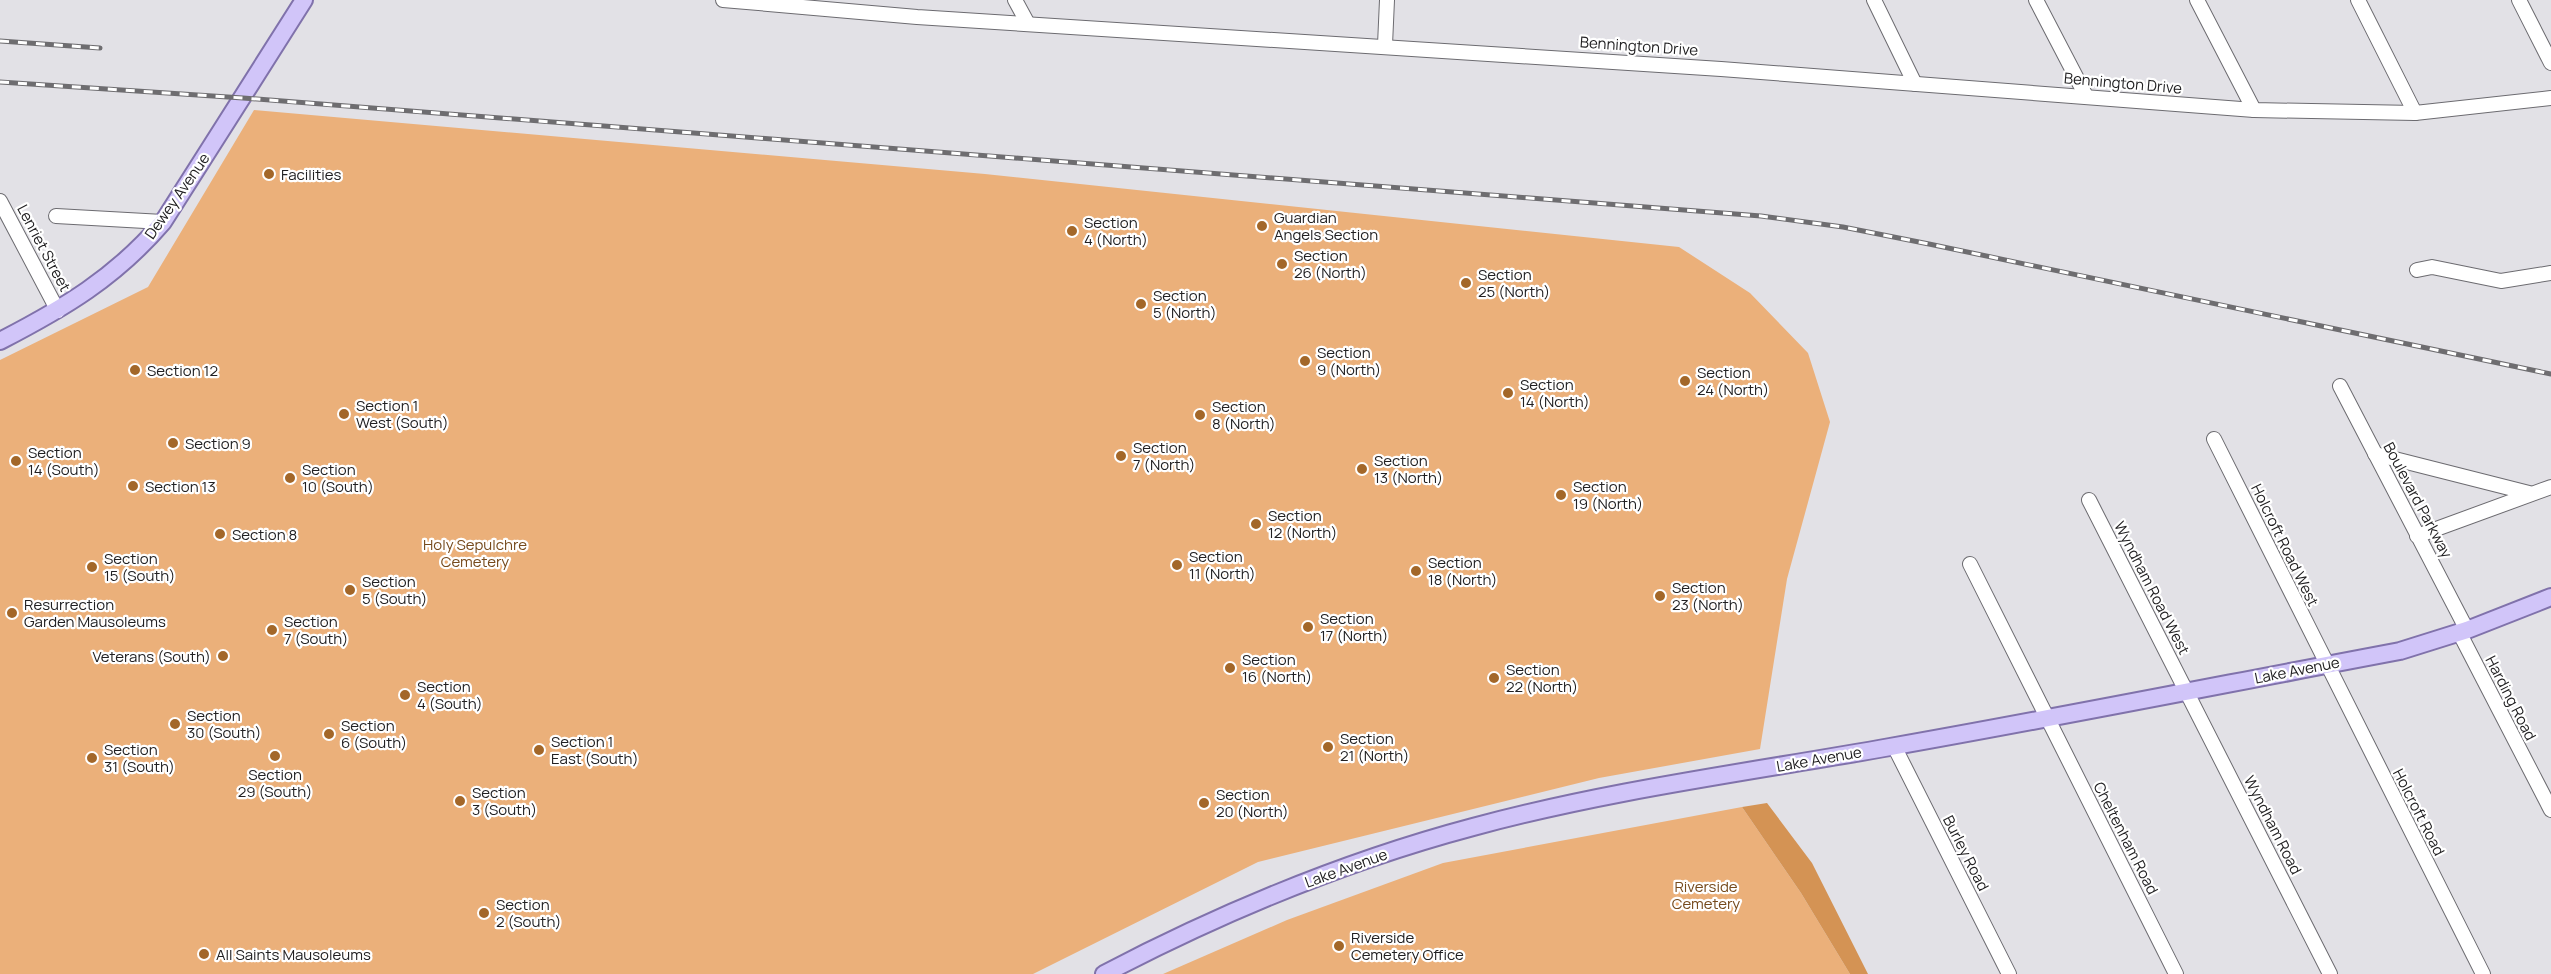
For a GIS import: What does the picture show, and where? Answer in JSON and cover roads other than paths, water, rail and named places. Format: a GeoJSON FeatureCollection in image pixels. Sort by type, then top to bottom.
{"type":"FeatureCollection","features":[{"type":"Feature","properties":{"kind":"main road","name":"Dewey Avenue"},"geometry":{"type":"LineString","coordinates":[[0,341],[58,311],[117,270],[163,222],[304,0]]}},
{"type":"Feature","properties":{"kind":"main road","name":"Lake Avenue"},"geometry":{"type":"LineString","coordinates":[[1104,974],[1219,918],[1296,886],[1363,860],[1473,827],[1590,799],[1894,746],[2400,651],[2463,631],[2551,597]]}},
{"type":"Feature","properties":{"kind":"street","name":"Bennington Drive"},"geometry":{"type":"LineString","coordinates":[[723,0],[771,2],[917,16],[1385,45],[2254,110],[2415,113],[2551,98]]}},
{"type":"Feature","properties":{"kind":"street"},"geometry":{"type":"LineString","coordinates":[[1015,0],[1028,22]]}},
{"type":"Feature","properties":{"kind":"street"},"geometry":{"type":"LineString","coordinates":[[1028,22],[1030,0]]}},
{"type":"Feature","properties":{"kind":"street"},"geometry":{"type":"LineString","coordinates":[[1385,45],[1388,0]]}},
{"type":"Feature","properties":{"kind":"street"},"geometry":{"type":"LineString","coordinates":[[1874,0],[1915,84]]}},
{"type":"Feature","properties":{"kind":"street"},"geometry":{"type":"LineString","coordinates":[[2036,0],[2086,96]]}},
{"type":"Feature","properties":{"kind":"street"},"geometry":{"type":"LineString","coordinates":[[2197,0],[2254,110]]}},
{"type":"Feature","properties":{"kind":"street"},"geometry":{"type":"LineString","coordinates":[[2358,0],[2415,113]]}},
{"type":"Feature","properties":{"kind":"street"},"geometry":{"type":"LineString","coordinates":[[2519,0],[2551,63]]}},
{"type":"Feature","properties":{"kind":"street","name":"Lenriet Street"},"geometry":{"type":"LineString","coordinates":[[0,201],[58,311]]}},
{"type":"Feature","properties":{"kind":"street"},"geometry":{"type":"LineString","coordinates":[[56,216],[163,222]]}},
{"type":"Feature","properties":{"kind":"street"},"geometry":{"type":"LineString","coordinates":[[2417,270],[2432,267],[2501,281],[2551,273]]}},
{"type":"Feature","properties":{"kind":"street","name":"Boulevard Parkway"},"geometry":{"type":"LineString","coordinates":[[2340,386],[2463,631]]}},
{"type":"Feature","properties":{"kind":"street","name":"Holcroft Road West"},"geometry":{"type":"LineString","coordinates":[[2214,439],[2326,665]]}},
{"type":"Feature","properties":{"kind":"street"},"geometry":{"type":"LineString","coordinates":[[2375,454],[2529,494]]}},
{"type":"Feature","properties":{"kind":"street"},"geometry":{"type":"LineString","coordinates":[[2417,536],[2551,487]]}},
{"type":"Feature","properties":{"kind":"street","name":"Wyndham Road West"},"geometry":{"type":"LineString","coordinates":[[2089,500],[2187,692]]}},
{"type":"Feature","properties":{"kind":"street","name":"Cheltenham Road"},"geometry":{"type":"LineString","coordinates":[[1970,564],[2176,974]]}},
{"type":"Feature","properties":{"kind":"street","name":"Harding Road"},"geometry":{"type":"LineString","coordinates":[[2463,631],[2551,809]]}},
{"type":"Feature","properties":{"kind":"street","name":"Holcroft Road"},"geometry":{"type":"LineString","coordinates":[[2326,665],[2483,974]]}},
{"type":"Feature","properties":{"kind":"street","name":"Wyndham Road"},"geometry":{"type":"LineString","coordinates":[[2187,692],[2330,974]]}},
{"type":"Feature","properties":{"kind":"street","name":"Burley Road"},"geometry":{"type":"LineString","coordinates":[[1894,746],[2009,974]]}},
{"type":"Feature","properties":{"kind":"railway"},"geometry":{"type":"LineString","coordinates":[[0,41],[100,48]]}},
{"type":"Feature","properties":{"kind":"railway"},"geometry":{"type":"LineString","coordinates":[[0,82],[243,98],[1761,216],[1843,227],[1929,244],[2551,374]]}},
{"type":"Feature","properties":{"kind":"place","name":"Facilities"},"geometry":{"type":"Point","coordinates":[269,174]}},
{"type":"Feature","properties":{"kind":"place","name":"Guardian Angels Section"},"geometry":{"type":"Point","coordinates":[1262,226]}},
{"type":"Feature","properties":{"kind":"place","name":"Section 4 (North)"},"geometry":{"type":"Point","coordinates":[1072,231]}},
{"type":"Feature","properties":{"kind":"place","name":"Section 26 (North)"},"geometry":{"type":"Point","coordinates":[1282,264]}},
{"type":"Feature","properties":{"kind":"place","name":"Section 25 (North)"},"geometry":{"type":"Point","coordinates":[1466,283]}},
{"type":"Feature","properties":{"kind":"place","name":"Section 5 (North)"},"geometry":{"type":"Point","coordinates":[1141,304]}},
{"type":"Feature","properties":{"kind":"place","name":"Section 9 (North)"},"geometry":{"type":"Point","coordinates":[1305,361]}},
{"type":"Feature","properties":{"kind":"place","name":"Section 12"},"geometry":{"type":"Point","coordinates":[135,370]}},
{"type":"Feature","properties":{"kind":"place","name":"Section 24 (North)"},"geometry":{"type":"Point","coordinates":[1685,381]}},
{"type":"Feature","properties":{"kind":"place","name":"Section 14 (North)"},"geometry":{"type":"Point","coordinates":[1508,393]}},
{"type":"Feature","properties":{"kind":"place","name":"Section 1 West (South)"},"geometry":{"type":"Point","coordinates":[344,414]}},
{"type":"Feature","properties":{"kind":"place","name":"Section 8 (North)"},"geometry":{"type":"Point","coordinates":[1200,415]}},
{"type":"Feature","properties":{"kind":"place","name":"Section 9"},"geometry":{"type":"Point","coordinates":[173,443]}},
{"type":"Feature","properties":{"kind":"place","name":"Section 7 (North)"},"geometry":{"type":"Point","coordinates":[1121,456]}},
{"type":"Feature","properties":{"kind":"place","name":"Section 14 (South)"},"geometry":{"type":"Point","coordinates":[16,461]}},
{"type":"Feature","properties":{"kind":"place","name":"Section 13 (North)"},"geometry":{"type":"Point","coordinates":[1362,469]}},
{"type":"Feature","properties":{"kind":"place","name":"Section 10 (South)"},"geometry":{"type":"Point","coordinates":[290,478]}},
{"type":"Feature","properties":{"kind":"place","name":"Section 13"},"geometry":{"type":"Point","coordinates":[133,486]}},
{"type":"Feature","properties":{"kind":"place","name":"Section 19 (North)"},"geometry":{"type":"Point","coordinates":[1561,495]}},
{"type":"Feature","properties":{"kind":"place","name":"Section 12 (North)"},"geometry":{"type":"Point","coordinates":[1256,524]}},
{"type":"Feature","properties":{"kind":"place","name":"Section 8"},"geometry":{"type":"Point","coordinates":[220,534]}},
{"type":"Feature","properties":{"kind":"place","name":"Section 11 (North)"},"geometry":{"type":"Point","coordinates":[1177,565]}},
{"type":"Feature","properties":{"kind":"place","name":"Section 15 (South)"},"geometry":{"type":"Point","coordinates":[92,567]}},
{"type":"Feature","properties":{"kind":"place","name":"Section 18 (North)"},"geometry":{"type":"Point","coordinates":[1416,571]}},
{"type":"Feature","properties":{"kind":"place","name":"Section 5 (South)"},"geometry":{"type":"Point","coordinates":[350,590]}},
{"type":"Feature","properties":{"kind":"place","name":"Section 23 (North)"},"geometry":{"type":"Point","coordinates":[1660,596]}},
{"type":"Feature","properties":{"kind":"place","name":"Resurrection Garden Mausoleums"},"geometry":{"type":"Point","coordinates":[12,613]}},
{"type":"Feature","properties":{"kind":"place","name":"Section 17 (North)"},"geometry":{"type":"Point","coordinates":[1308,627]}},
{"type":"Feature","properties":{"kind":"place","name":"Section 7 (South)"},"geometry":{"type":"Point","coordinates":[272,630]}},
{"type":"Feature","properties":{"kind":"place","name":"Veterans (South)"},"geometry":{"type":"Point","coordinates":[223,656]}},
{"type":"Feature","properties":{"kind":"place","name":"Section 16 (North)"},"geometry":{"type":"Point","coordinates":[1230,668]}},
{"type":"Feature","properties":{"kind":"place","name":"Section 22 (North)"},"geometry":{"type":"Point","coordinates":[1494,678]}},
{"type":"Feature","properties":{"kind":"place","name":"Section 4 (South)"},"geometry":{"type":"Point","coordinates":[405,695]}},
{"type":"Feature","properties":{"kind":"place","name":"Section 30 (South)"},"geometry":{"type":"Point","coordinates":[175,724]}},
{"type":"Feature","properties":{"kind":"place","name":"Section 6 (South)"},"geometry":{"type":"Point","coordinates":[329,734]}},
{"type":"Feature","properties":{"kind":"place","name":"Section 21 (North)"},"geometry":{"type":"Point","coordinates":[1328,747]}},
{"type":"Feature","properties":{"kind":"place","name":"Section 1 East (South)"},"geometry":{"type":"Point","coordinates":[539,750]}},
{"type":"Feature","properties":{"kind":"place","name":"Section 29 (South)"},"geometry":{"type":"Point","coordinates":[275,756]}},
{"type":"Feature","properties":{"kind":"place","name":"Section 31 (South)"},"geometry":{"type":"Point","coordinates":[92,758]}},
{"type":"Feature","properties":{"kind":"place","name":"Section 3 (South)"},"geometry":{"type":"Point","coordinates":[460,801]}},
{"type":"Feature","properties":{"kind":"place","name":"Section 20 (North)"},"geometry":{"type":"Point","coordinates":[1204,803]}},
{"type":"Feature","properties":{"kind":"place","name":"Section 2 (South)"},"geometry":{"type":"Point","coordinates":[484,913]}},
{"type":"Feature","properties":{"kind":"place","name":"Riverside Cemetery Office"},"geometry":{"type":"Point","coordinates":[1339,946]}},
{"type":"Feature","properties":{"kind":"place","name":"All Saints Mausoleums"},"geometry":{"type":"Point","coordinates":[204,954]}},
{"type":"Feature","properties":{"kind":"park label","name":"Holy Sepulchre Cemetery"},"geometry":{"type":"Point","coordinates":[475,552]}},
{"type":"Feature","properties":{"kind":"park label","name":"Riverside Cemetery"},"geometry":{"type":"Point","coordinates":[1706,894]}}]}
